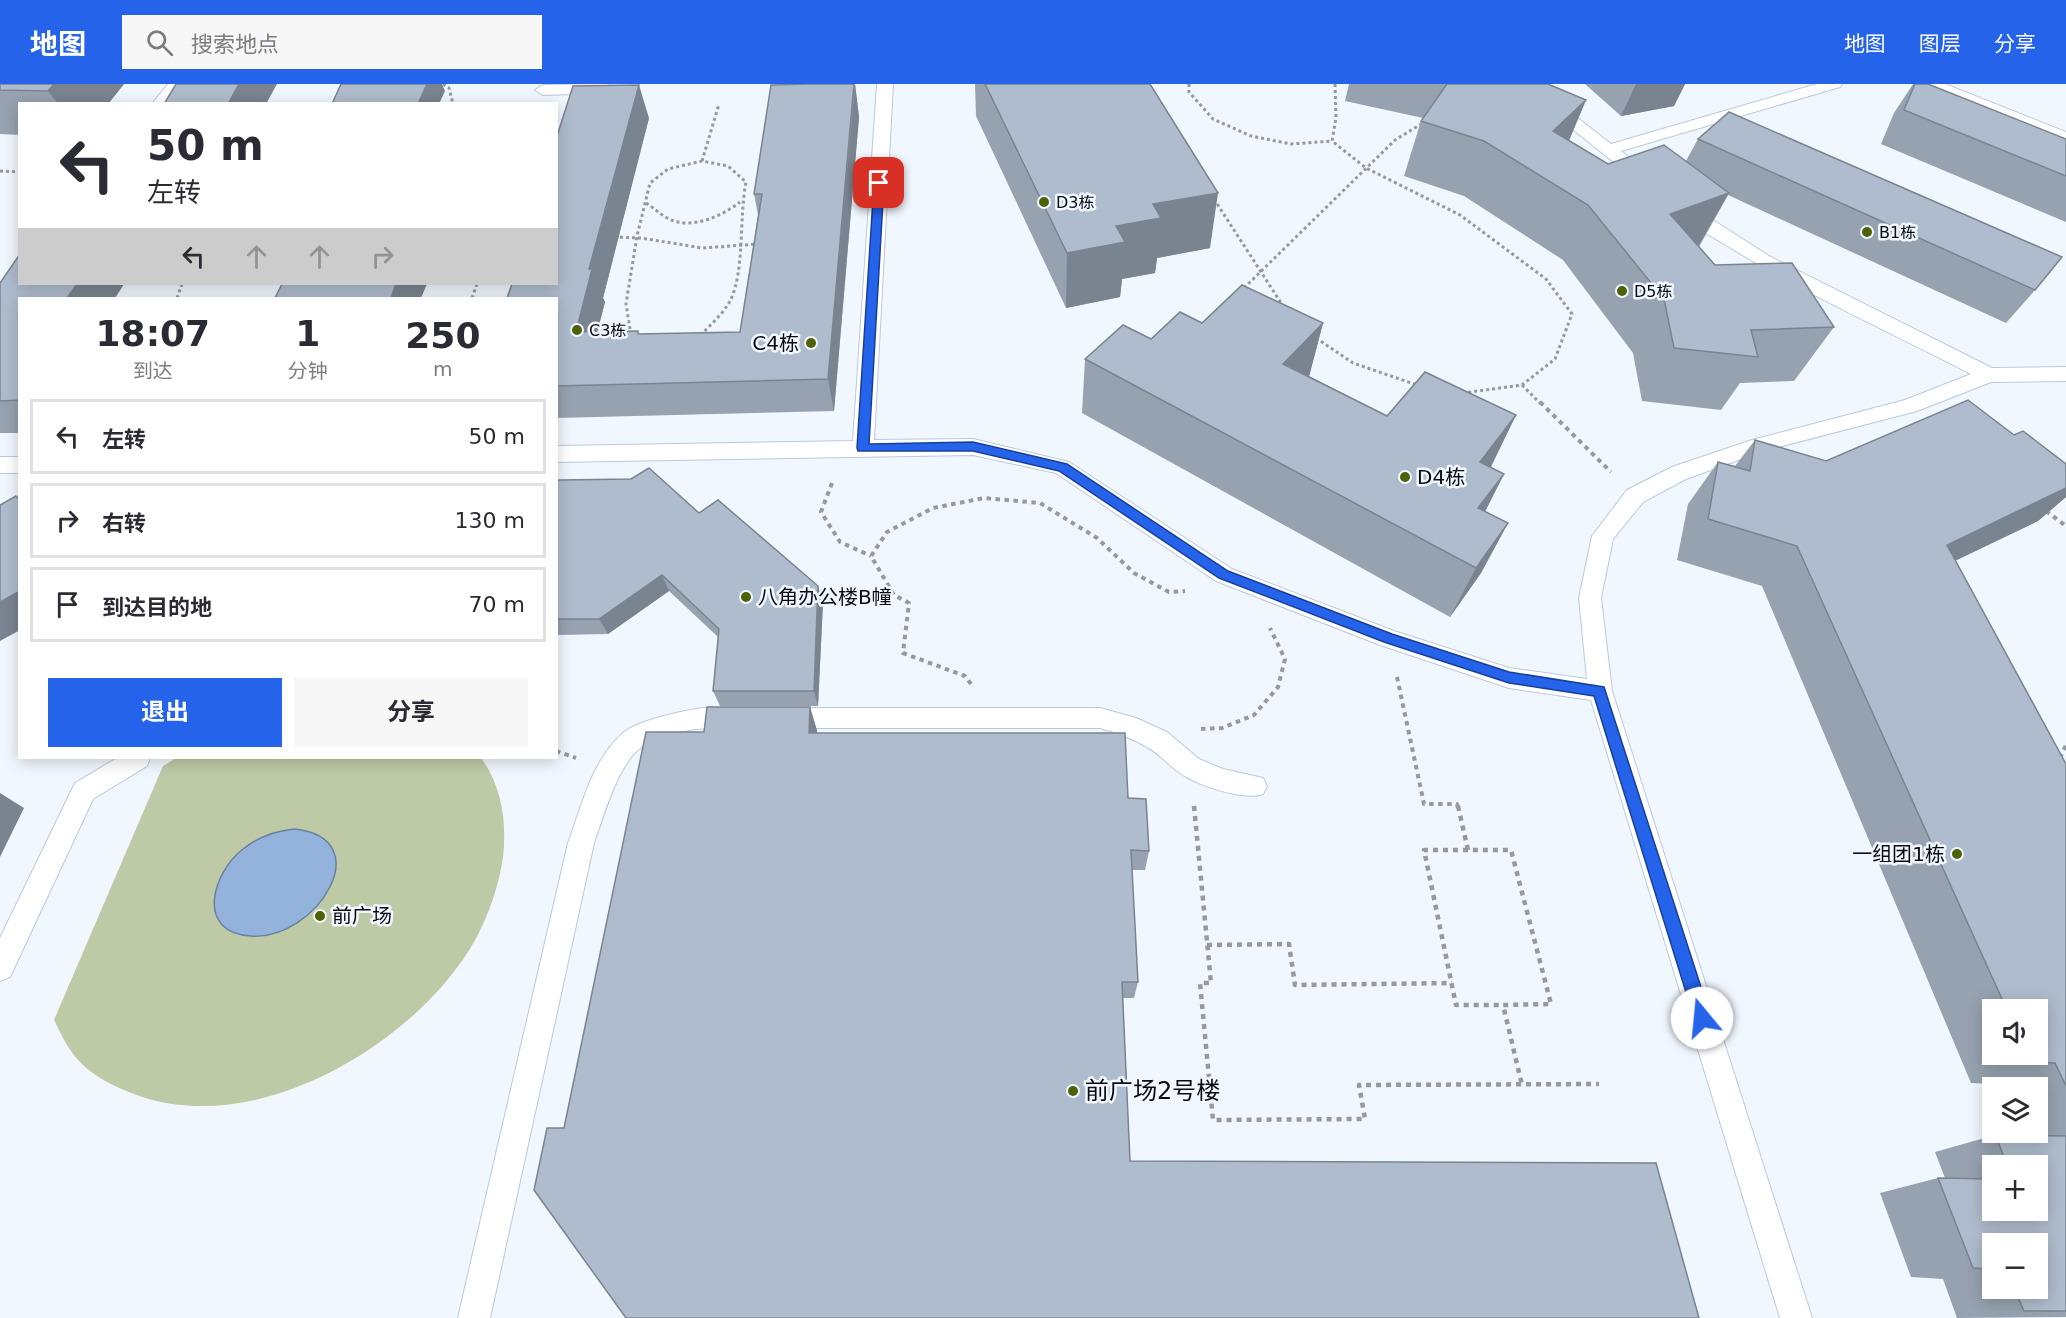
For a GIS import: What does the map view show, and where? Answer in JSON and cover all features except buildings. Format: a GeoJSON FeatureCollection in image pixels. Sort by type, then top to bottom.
{"type":"FeatureCollection","features":[{"type":"Feature","properties":{"kind":"lane"},"geometry":{"type":"LineString","coordinates":[[162,102],[176,84]]}},
{"type":"Feature","properties":{"kind":"lane"},"geometry":{"type":"LineString","coordinates":[[863,448],[885,84]]}},
{"type":"Feature","properties":{"kind":"lane"},"geometry":{"type":"LineString","coordinates":[[1524,84],[1700,221],[1763,260],[1989,375]]}},
{"type":"Feature","properties":{"kind":"lane"},"geometry":{"type":"LineString","coordinates":[[1608,150],[1834,84]]}},
{"type":"Feature","properties":{"kind":"lane"},"geometry":{"type":"LineString","coordinates":[[1931,84],[2066,138]]}},
{"type":"Feature","properties":{"kind":"lane"},"geometry":{"type":"LineString","coordinates":[[543,90],[604,88]]}},
{"type":"Feature","properties":{"kind":"lane"},"geometry":{"type":"LineString","coordinates":[[1796,1318],[1600,691],[1590,598],[1603,536],[1635,496],[1679,473],[1759,445],[1910,406],[1989,375],[2066,374]]}},
{"type":"Feature","properties":{"kind":"lane"},"geometry":{"type":"LineString","coordinates":[[558,454],[973,447],[1062,467],[1224,575],[1388,638],[1509,678],[1600,691]]}},
{"type":"Feature","properties":{"kind":"lane"},"geometry":{"type":"LineString","coordinates":[[0,465],[18,465]]}},
{"type":"Feature","properties":{"kind":"lane"},"geometry":{"type":"LineString","coordinates":[[474,1318],[581,843],[607,771],[633,739],[672,723],[702,718],[1100,718],[1127,725],[1158,740],[1190,767],[1222,780],[1254,786]]}},
{"type":"Feature","properties":{"kind":"lane"},"geometry":{"type":"LineString","coordinates":[[0,968],[84,791],[136,759]]}},
{"type":"Feature","properties":{"kind":"path"},"geometry":{"type":"LineString","coordinates":[[443,84],[449,88],[452,102]]}},
{"type":"Feature","properties":{"kind":"path"},"geometry":{"type":"LineString","coordinates":[[1189,84],[1189,92],[1213,119],[1251,136],[1291,144],[1332,141],[1366,168],[1460,215],[1546,279],[1572,314],[1555,359],[1522,385],[1462,393]]}},
{"type":"Feature","properties":{"kind":"path"},"geometry":{"type":"LineString","coordinates":[[1332,141],[1336,118],[1335,84]]}},
{"type":"Feature","properties":{"kind":"path"},"geometry":{"type":"LineString","coordinates":[[702,161],[719,104]]}},
{"type":"Feature","properties":{"kind":"path"},"geometry":{"type":"LineString","coordinates":[[1244,288],[1395,140],[1425,122]]}},
{"type":"Feature","properties":{"kind":"path"},"geometry":{"type":"LineString","coordinates":[[632,340],[626,304],[637,236],[650,183],[668,169],[702,161],[728,166],[746,182],[740,202],[740,247],[732,298],[699,338]]}},
{"type":"Feature","properties":{"kind":"path"},"geometry":{"type":"LineString","coordinates":[[0,171],[18,172]]}},
{"type":"Feature","properties":{"kind":"path"},"geometry":{"type":"LineString","coordinates":[[1210,192],[1288,314]]}},
{"type":"Feature","properties":{"kind":"path"},"geometry":{"type":"LineString","coordinates":[[646,203],[673,221],[706,220],[729,212],[740,202]]}},
{"type":"Feature","properties":{"kind":"path"},"geometry":{"type":"LineString","coordinates":[[614,237],[637,236],[687,247],[740,247],[768,242]]}},
{"type":"Feature","properties":{"kind":"path"},"geometry":{"type":"LineString","coordinates":[[1314,336],[1353,363],[1421,386]]}},
{"type":"Feature","properties":{"kind":"path"},"geometry":{"type":"LineString","coordinates":[[1522,385],[1635,496]]}},
{"type":"Feature","properties":{"kind":"path"},"geometry":{"type":"LineString","coordinates":[[863,448],[834,479],[821,512],[840,542],[871,556],[894,595],[909,603],[903,653],[964,676],[987,701],[991,718]]}},
{"type":"Feature","properties":{"kind":"path"},"geometry":{"type":"LineString","coordinates":[[871,556],[887,532],[933,508],[984,498],[1040,503],[1097,538],[1134,573],[1169,592],[1221,590],[1224,575]]}},
{"type":"Feature","properties":{"kind":"path"},"geometry":{"type":"LineString","coordinates":[[2038,505],[2066,526]]}},
{"type":"Feature","properties":{"kind":"path"},"geometry":{"type":"LineString","coordinates":[[1265,618],[1285,659],[1278,687],[1254,715],[1222,728],[1186,730],[1211,983],[1200,983],[1213,1120],[1365,1119],[1359,1085],[1599,1084]]}},
{"type":"Feature","properties":{"kind":"path"},"geometry":{"type":"LineString","coordinates":[[1388,638],[1424,804],[1457,804],[1468,850]]}},
{"type":"Feature","properties":{"kind":"path"},"geometry":{"type":"LineString","coordinates":[[2058,763],[2066,745]]}},
{"type":"Feature","properties":{"kind":"path"},"geometry":{"type":"LineString","coordinates":[[1424,850],[1468,850],[1511,850],[1551,1004],[1456,1005],[1424,850]]}},
{"type":"Feature","properties":{"kind":"path"},"geometry":{"type":"LineString","coordinates":[[1207,945],[1289,944],[1295,985],[1452,983]]}},
{"type":"Feature","properties":{"kind":"path"},"geometry":{"type":"LineString","coordinates":[[1503,1005],[1522,1085]]}},
{"type":"Feature","properties":{"kind":"green space"},"geometry":{"type":"Polygon","coordinates":[[[174,759],[482,759],[494,780],[498,793],[503,818],[504,844],[497,887],[487,916],[473,944],[456,969],[428,1002],[393,1032],[354,1059],[312,1081],[267,1097],[222,1105],[177,1105],[134,1094],[109,1083],[80,1062],[71,1051],[54,1020],[163,766],[174,759]]]}},
{"type":"Feature","properties":{"kind":"water"},"geometry":{"type":"Polygon","coordinates":[[[294,829],[320,836],[333,850],[336,868],[330,888],[316,907],[297,923],[275,933],[251,936],[233,932],[222,925],[216,913],[214,900],[223,872],[232,860],[243,849],[261,838],[294,829]]]}},
{"type":"Feature","properties":{"kind":"place","name":"D3栋"},"geometry":{"type":"Point","coordinates":[1044,202]}},
{"type":"Feature","properties":{"kind":"place","name":"B1栋"},"geometry":{"type":"Point","coordinates":[1867,232]}},
{"type":"Feature","properties":{"kind":"place","name":"D5栋"},"geometry":{"type":"Point","coordinates":[1622,291]}},
{"type":"Feature","properties":{"kind":"place","name":"C3栋"},"geometry":{"type":"Point","coordinates":[577,330]}},
{"type":"Feature","properties":{"kind":"place","name":"C4栋"},"geometry":{"type":"Point","coordinates":[811,343]}},
{"type":"Feature","properties":{"kind":"place","name":"D4栋"},"geometry":{"type":"Point","coordinates":[1405,477]}},
{"type":"Feature","properties":{"kind":"place","name":"八角办公楼B幢"},"geometry":{"type":"Point","coordinates":[746,597]}},
{"type":"Feature","properties":{"kind":"place","name":"一组团1栋"},"geometry":{"type":"Point","coordinates":[1957,854]}},
{"type":"Feature","properties":{"kind":"place","name":"前广场"},"geometry":{"type":"Point","coordinates":[320,916]}},
{"type":"Feature","properties":{"kind":"place","name":"前广场2号楼"},"geometry":{"type":"Point","coordinates":[1073,1091]}},
{"type":"Feature","properties":{"kind":"route"},"geometry":{"type":"LineString","coordinates":[[879,183],[863,448],[973,447],[1062,467],[1224,575],[1388,638],[1509,678],[1600,691],[1702,1018]]}}]}
